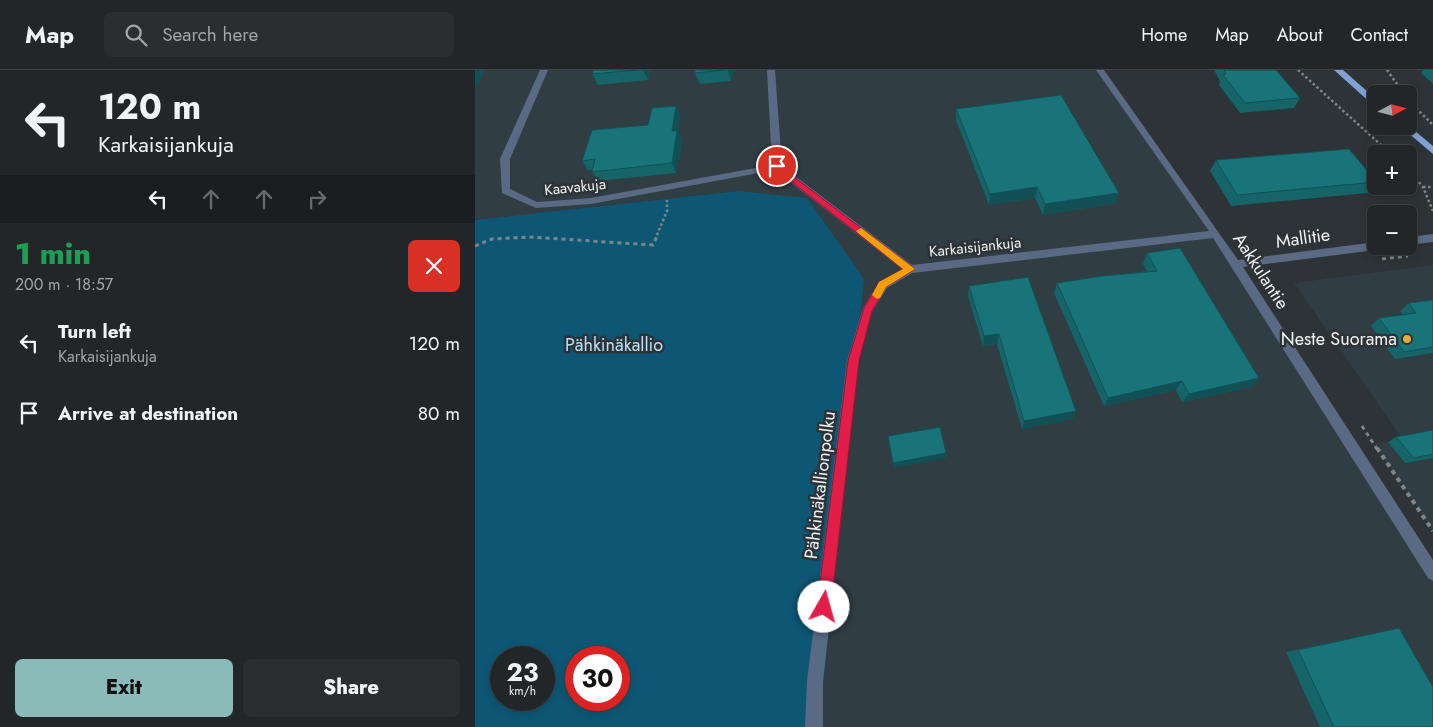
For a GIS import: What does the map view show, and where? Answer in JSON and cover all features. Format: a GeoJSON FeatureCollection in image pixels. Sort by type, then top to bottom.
{"type":"FeatureCollection","features":[{"type":"Feature","properties":{"kind":"main road"},"geometry":{"type":"LineString","coordinates":[[1338,70],[1367,95]]}},
{"type":"Feature","properties":{"kind":"main road"},"geometry":{"type":"LineString","coordinates":[[1414,135],[1433,151]]}},
{"type":"Feature","properties":{"kind":"street","name":"Kaavakuja"},"geometry":{"type":"LineString","coordinates":[[544,70],[505,159],[505,191],[536,205],[591,201],[777,166]]}},
{"type":"Feature","properties":{"kind":"street"},"geometry":{"type":"LineString","coordinates":[[771,70],[777,166]]}},
{"type":"Feature","properties":{"kind":"street","name":"Aakkulantie"},"geometry":{"type":"LineString","coordinates":[[1100,70],[1216,234],[1433,572]]}},
{"type":"Feature","properties":{"kind":"street","name":"Karkaisijankuja"},"geometry":{"type":"LineString","coordinates":[[777,166],[911,269],[1216,234]]}},
{"type":"Feature","properties":{"kind":"street"},"geometry":{"type":"LineString","coordinates":[[1417,240],[1433,238]]}},
{"type":"Feature","properties":{"kind":"street","name":"Mallitie"},"geometry":{"type":"LineString","coordinates":[[1235,264],[1367,247]]}},
{"type":"Feature","properties":{"kind":"street","name":"Pähkinäkallionpolku"},"geometry":{"type":"LineString","coordinates":[[814,727],[815,681],[853,361],[867,311],[883,284],[911,269]]}},
{"type":"Feature","properties":{"kind":"path"},"geometry":{"type":"LineString","coordinates":[[1298,70],[1381,145]]}},
{"type":"Feature","properties":{"kind":"path"},"geometry":{"type":"LineString","coordinates":[[1387,70],[1398,85]]}},
{"type":"Feature","properties":{"kind":"path"},"geometry":{"type":"LineString","coordinates":[[1417,109],[1433,125]]}},
{"type":"Feature","properties":{"kind":"path"},"geometry":{"type":"LineString","coordinates":[[1417,180],[1423,187],[1427,202],[1433,211]]}},
{"type":"Feature","properties":{"kind":"path"},"geometry":{"type":"LineString","coordinates":[[475,246],[492,239],[530,237],[653,245],[667,211],[667,187]]}},
{"type":"Feature","properties":{"kind":"path"},"geometry":{"type":"LineString","coordinates":[[1423,187],[1433,187]]}},
{"type":"Feature","properties":{"kind":"path"},"geometry":{"type":"LineString","coordinates":[[1378,260],[1415,256]]}},
{"type":"Feature","properties":{"kind":"path"},"geometry":{"type":"LineString","coordinates":[[1357,418],[1433,531]]}},
{"type":"Feature","properties":{"kind":"shaded area"},"geometry":{"type":"Polygon","coordinates":[[[475,70],[1100,70],[1216,234],[1433,573],[1433,727],[819,727],[738,191],[475,220],[475,70]]]}},
{"type":"Feature","properties":{"kind":"shaded area"},"geometry":{"type":"Polygon","coordinates":[[[1433,265],[1433,531],[1373,443],[1404,441],[1294,283],[1433,265]]]}},
{"type":"Feature","properties":{"kind":"green space","name":"Pähkinäkallio"},"geometry":{"type":"Polygon","coordinates":[[[738,191],[807,198],[864,279],[819,727],[475,727],[475,220],[738,191]]]}},
{"type":"Feature","properties":{"kind":"building"},"geometry":{"type":"Polygon","coordinates":[[[594,70],[637,70],[592,74],[594,70]]]}},
{"type":"Feature","properties":{"kind":"building"},"geometry":{"type":"Polygon","coordinates":[[[695,70],[724,70],[695,73],[695,70]]]}},
{"type":"Feature","properties":{"kind":"building"},"geometry":{"type":"Polygon","coordinates":[[[1224,70],[1276,70],[1300,98],[1245,103],[1223,75],[1226,74],[1224,70]]]}},
{"type":"Feature","properties":{"kind":"building"},"geometry":{"type":"Polygon","coordinates":[[[1061,95],[1119,193],[1045,204],[1037,187],[990,194],[956,109],[1061,95]]]}},
{"type":"Feature","properties":{"kind":"building"},"geometry":{"type":"Polygon","coordinates":[[[676,106],[672,131],[677,131],[672,163],[592,172],[595,159],[582,161],[592,130],[648,125],[652,108],[676,106]]]}},
{"type":"Feature","properties":{"kind":"building"},"geometry":{"type":"Polygon","coordinates":[[[1349,149],[1367,170],[1367,183],[1237,195],[1216,160],[1349,149]]]}},
{"type":"Feature","properties":{"kind":"building"},"geometry":{"type":"Polygon","coordinates":[[[1180,248],[1259,378],[1189,394],[1182,381],[1108,398],[1057,283],[1102,276],[1157,271],[1147,253],[1180,248]]]}},
{"type":"Feature","properties":{"kind":"building"},"geometry":{"type":"Polygon","coordinates":[[[1028,277],[1076,411],[1024,421],[999,334],[984,336],[969,286],[1028,277]]]}},
{"type":"Feature","properties":{"kind":"building","name":"Neste Suorama"},"geometry":{"type":"Polygon","coordinates":[[[1433,300],[1433,347],[1404,352],[1379,318],[1416,313],[1409,303],[1433,300]]]}},
{"type":"Feature","properties":{"kind":"building"},"geometry":{"type":"Polygon","coordinates":[[[940,427],[946,453],[893,463],[888,436],[940,427]]]}},
{"type":"Feature","properties":{"kind":"building"},"geometry":{"type":"Polygon","coordinates":[[[1433,430],[1433,454],[1414,458],[1396,437],[1433,430]]]}},
{"type":"Feature","properties":{"kind":"building"},"geometry":{"type":"Polygon","coordinates":[[[1399,628],[1433,687],[1433,727],[1334,727],[1298,650],[1399,628]]]}},
{"type":"Feature","properties":{"kind":"slow traffic"},"geometry":{"type":"LineString","coordinates":[[861,231],[911,269],[883,284],[877,295]]}},
{"type":"Feature","properties":{"kind":"place","name":"Neste Suorama"},"geometry":{"type":"Point","coordinates":[1407,339]}},
{"type":"Feature","properties":{"kind":"route"},"geometry":{"type":"LineString","coordinates":[[777,166],[911,269],[883,284],[867,311],[853,361],[824,607]]}}]}
